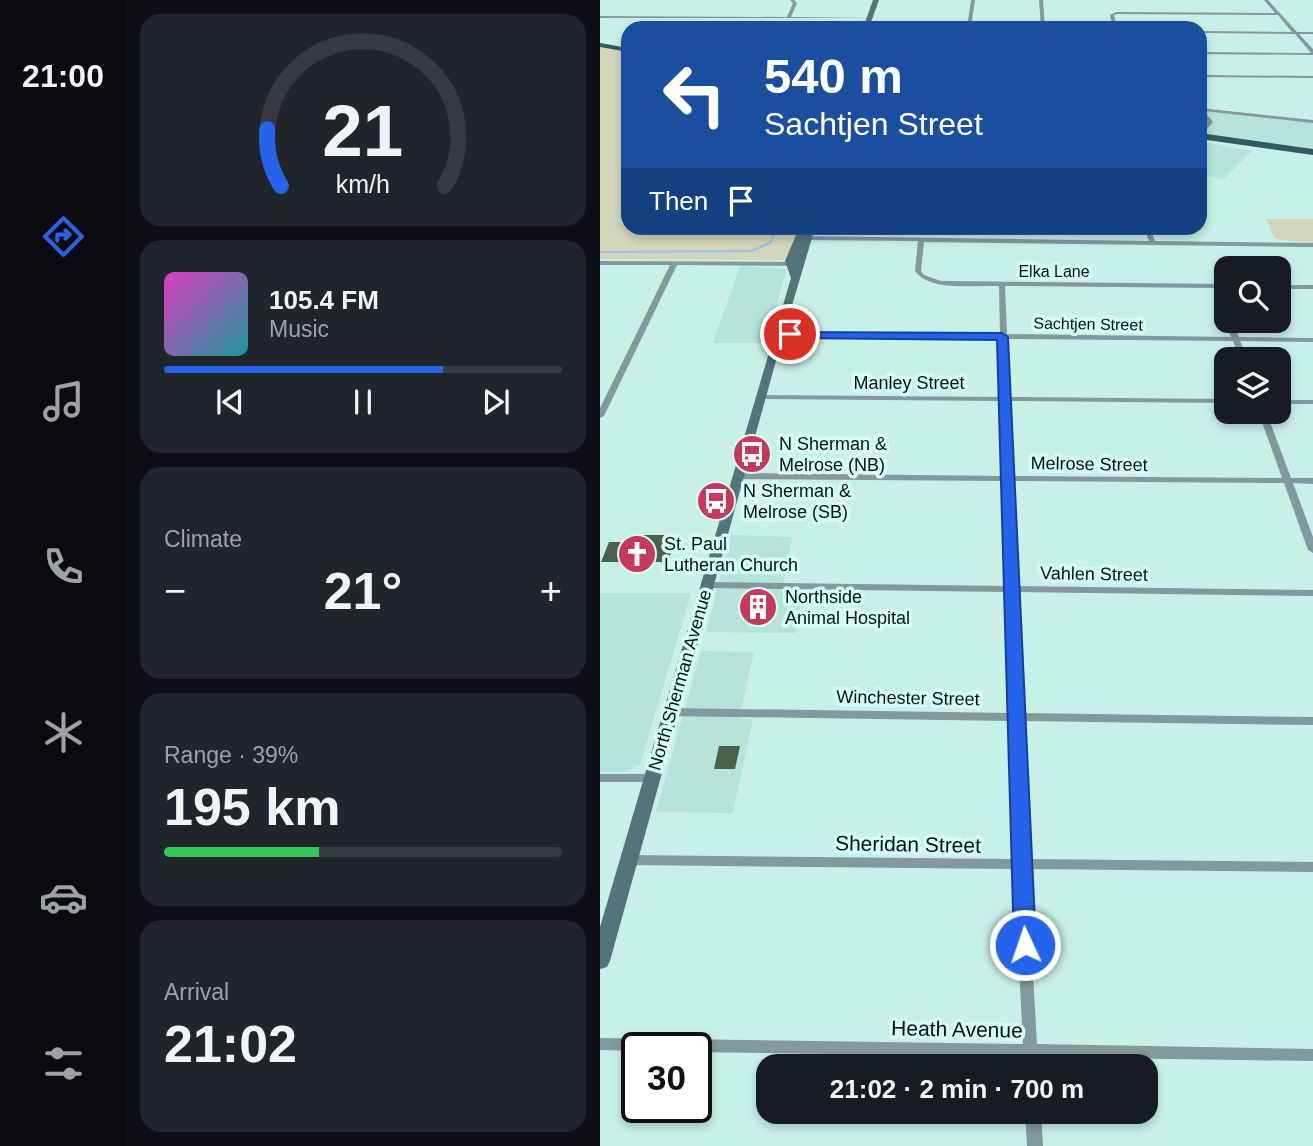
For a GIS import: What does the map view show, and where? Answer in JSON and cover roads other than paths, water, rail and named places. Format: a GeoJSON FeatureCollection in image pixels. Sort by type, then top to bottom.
{"type":"FeatureCollection","features":[{"type":"Feature","properties":{"kind":"main road"},"geometry":{"type":"LineString","coordinates":[[600,42],[621,46]]}},
{"type":"Feature","properties":{"kind":"main road"},"geometry":{"type":"LineString","coordinates":[[1207,138],[1313,155]]}},
{"type":"Feature","properties":{"kind":"street"},"geometry":{"type":"LineString","coordinates":[[788,18],[795,3],[792,0]]}},
{"type":"Feature","properties":{"kind":"street"},"geometry":{"type":"LineString","coordinates":[[868,21],[876,0]]}},
{"type":"Feature","properties":{"kind":"street"},"geometry":{"type":"LineString","coordinates":[[970,21],[973,0]]}},
{"type":"Feature","properties":{"kind":"street"},"geometry":{"type":"LineString","coordinates":[[1041,0],[1042,21]]}},
{"type":"Feature","properties":{"kind":"street"},"geometry":{"type":"LineString","coordinates":[[1266,0],[1313,53]]}},
{"type":"Feature","properties":{"kind":"street"},"geometry":{"type":"LineString","coordinates":[[717,18],[722,9]]}},
{"type":"Feature","properties":{"kind":"street"},"geometry":{"type":"LineString","coordinates":[[646,17],[653,10]]}},
{"type":"Feature","properties":{"kind":"street"},"geometry":{"type":"LineString","coordinates":[[1114,21],[1113,13],[1278,14]]}},
{"type":"Feature","properties":{"kind":"street"},"geometry":{"type":"LineString","coordinates":[[600,17],[869,18]]}},
{"type":"Feature","properties":{"kind":"street"},"geometry":{"type":"LineString","coordinates":[[1207,32],[1313,33]]}},
{"type":"Feature","properties":{"kind":"street"},"geometry":{"type":"LineString","coordinates":[[1207,53],[1313,53]]}},
{"type":"Feature","properties":{"kind":"street"},"geometry":{"type":"LineString","coordinates":[[1207,76],[1313,77]]}},
{"type":"Feature","properties":{"kind":"street"},"geometry":{"type":"LineString","coordinates":[[1207,110],[1313,122]]}},
{"type":"Feature","properties":{"kind":"street","name":"North Sherman Avenue"},"geometry":{"type":"LineString","coordinates":[[600,961],[795,277],[799,235]]}},
{"type":"Feature","properties":{"kind":"street"},"geometry":{"type":"LineString","coordinates":[[797,238],[805,235]]}},
{"type":"Feature","properties":{"kind":"street","name":"North Sherman Avenue"},"geometry":{"type":"LineString","coordinates":[[796,264],[809,235]]}},
{"type":"Feature","properties":{"kind":"street"},"geometry":{"type":"LineString","coordinates":[[847,235],[921,239],[1313,245]]}},
{"type":"Feature","properties":{"kind":"street"},"geometry":{"type":"LineString","coordinates":[[1150,235],[1152,242]]}},
{"type":"Feature","properties":{"kind":"street","name":"Elka Lane"},"geometry":{"type":"LineString","coordinates":[[921,239],[917,271],[922,276],[940,283],[1214,286]]}},
{"type":"Feature","properties":{"kind":"street"},"geometry":{"type":"LineString","coordinates":[[600,263],[796,264]]}},
{"type":"Feature","properties":{"kind":"street"},"geometry":{"type":"LineString","coordinates":[[600,416],[674,264]]}},
{"type":"Feature","properties":{"kind":"street"},"geometry":{"type":"LineString","coordinates":[[1002,284],[1015,717],[1031,1054]]}},
{"type":"Feature","properties":{"kind":"street"},"geometry":{"type":"LineString","coordinates":[[1291,287],[1313,287]]}},
{"type":"Feature","properties":{"kind":"street"},"geometry":{"type":"LineString","coordinates":[[1234,333],[1239,347]]}},
{"type":"Feature","properties":{"kind":"street","name":"Sachtjen Street"},"geometry":{"type":"LineString","coordinates":[[778,334],[1313,340]]}},
{"type":"Feature","properties":{"kind":"street","name":"Manley Street"},"geometry":{"type":"LineString","coordinates":[[760,397],[1214,401]]}},
{"type":"Feature","properties":{"kind":"street"},"geometry":{"type":"LineString","coordinates":[[1291,401],[1313,402]]}},
{"type":"Feature","properties":{"kind":"street"},"geometry":{"type":"LineString","coordinates":[[1267,424],[1313,550]]}},
{"type":"Feature","properties":{"kind":"street","name":"Melrose Street"},"geometry":{"type":"LineString","coordinates":[[738,476],[1313,481]]}},
{"type":"Feature","properties":{"kind":"street","name":"Vahlen Street"},"geometry":{"type":"LineString","coordinates":[[708,585],[1313,593]]}},
{"type":"Feature","properties":{"kind":"street","name":"Winchester Street"},"geometry":{"type":"LineString","coordinates":[[670,712],[1313,721]]}},
{"type":"Feature","properties":{"kind":"street"},"geometry":{"type":"LineString","coordinates":[[600,778],[652,778]]}},
{"type":"Feature","properties":{"kind":"street","name":"Sheridan Street"},"geometry":{"type":"LineString","coordinates":[[628,860],[1313,867]]}},
{"type":"Feature","properties":{"kind":"street","name":"Heath Avenue"},"geometry":{"type":"LineString","coordinates":[[600,1044],[908,1054]]}},
{"type":"Feature","properties":{"kind":"street","name":"Heath Avenue"},"geometry":{"type":"LineString","coordinates":[[1158,1057],[1313,1055]]}},
{"type":"Feature","properties":{"kind":"street"},"geometry":{"type":"LineString","coordinates":[[1034,1124],[1035,1146]]}},
{"type":"Feature","properties":{"kind":"waterway"},"geometry":{"type":"LineString","coordinates":[[600,252],[751,251],[770,243],[774,235]]}},
{"type":"Feature","properties":{"kind":"place","name":"N Sherman & Melrose (NB)"},"geometry":{"type":"Point","coordinates":[752,454]}},
{"type":"Feature","properties":{"kind":"place","name":"N Sherman & Melrose (SB)"},"geometry":{"type":"Point","coordinates":[716,501]}},
{"type":"Feature","properties":{"kind":"place","name":"St. Paul Lutheran Church"},"geometry":{"type":"Point","coordinates":[637,554]}},
{"type":"Feature","properties":{"kind":"place","name":"Northside Animal Hospital"},"geometry":{"type":"Point","coordinates":[758,607]}}]}
